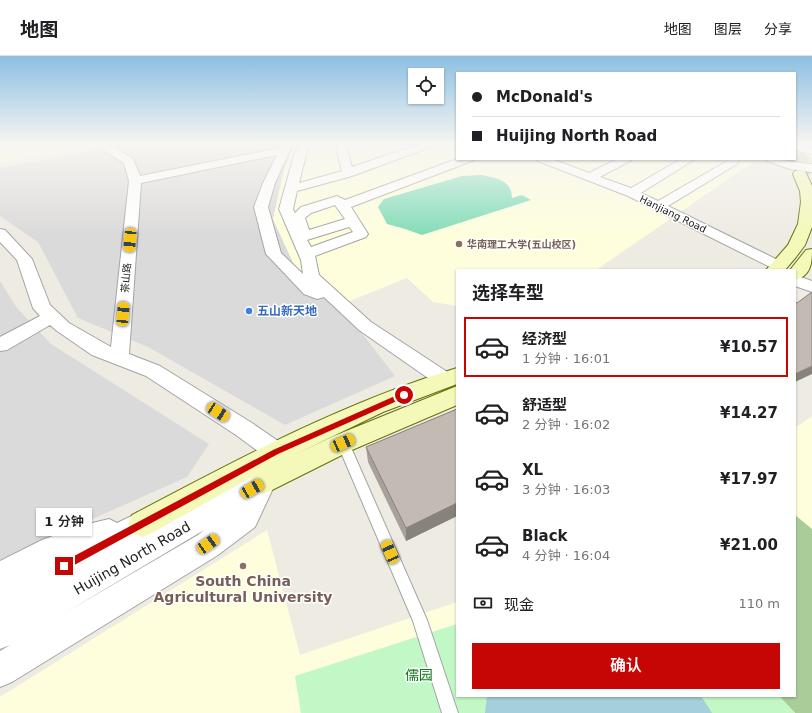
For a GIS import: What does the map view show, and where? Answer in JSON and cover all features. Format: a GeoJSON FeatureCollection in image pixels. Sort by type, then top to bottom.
{"type":"FeatureCollection","features":[{"type":"Feature","properties":{"kind":"main road"},"geometry":{"type":"LineString","coordinates":[[777,268],[800,240],[807,226],[810,216],[806,174]]}},
{"type":"Feature","properties":{"kind":"main road"},"geometry":{"type":"LineString","coordinates":[[796,273],[812,254]]}},
{"type":"Feature","properties":{"kind":"main road"},"geometry":{"type":"LineString","coordinates":[[263,482],[343,443],[453,384]]}},
{"type":"Feature","properties":{"kind":"main road","name":"Huijing North Road"},"geometry":{"type":"LineString","coordinates":[[142,524],[275,452],[363,412],[453,384]]}},
{"type":"Feature","properties":{"kind":"street","name":"茶山路"},"geometry":{"type":"LineString","coordinates":[[119,358],[135,181],[133,174]]}},
{"type":"Feature","properties":{"kind":"street"},"geometry":{"type":"LineString","coordinates":[[135,181],[167,174]]}},
{"type":"Feature","properties":{"kind":"street"},"geometry":{"type":"LineString","coordinates":[[273,174],[261,207],[274,254],[310,290],[453,384]]}},
{"type":"Feature","properties":{"kind":"street"},"geometry":{"type":"LineString","coordinates":[[295,174],[286,209],[309,256]]}},
{"type":"Feature","properties":{"kind":"street"},"geometry":{"type":"LineString","coordinates":[[291,189],[346,174]]}},
{"type":"Feature","properties":{"kind":"street"},"geometry":{"type":"LineString","coordinates":[[343,205],[428,174]]}},
{"type":"Feature","properties":{"kind":"street","name":"Hanjiang Road"},"geometry":{"type":"LineString","coordinates":[[581,174],[632,193],[777,268]]}},
{"type":"Feature","properties":{"kind":"street"},"geometry":{"type":"LineString","coordinates":[[590,177],[597,174]]}},
{"type":"Feature","properties":{"kind":"street"},"geometry":{"type":"LineString","coordinates":[[632,193],[664,174]]}},
{"type":"Feature","properties":{"kind":"street"},"geometry":{"type":"LineString","coordinates":[[658,206],[713,174]]}},
{"type":"Feature","properties":{"kind":"street"},"geometry":{"type":"LineString","coordinates":[[309,256],[361,234],[343,205],[337,200],[306,210],[298,217],[309,256],[311,276],[365,326]]}},
{"type":"Feature","properties":{"kind":"street"},"geometry":{"type":"LineString","coordinates":[[304,236],[353,220]]}},
{"type":"Feature","properties":{"kind":"street"},"geometry":{"type":"LineString","coordinates":[[0,233],[24,259],[42,308],[63,327],[99,350],[153,371],[244,429],[296,466]]}},
{"type":"Feature","properties":{"kind":"street"},"geometry":{"type":"LineString","coordinates":[[796,280],[812,288]]}},
{"type":"Feature","properties":{"kind":"street"},"geometry":{"type":"LineString","coordinates":[[0,345],[52,317]]}},
{"type":"Feature","properties":{"kind":"street"},"geometry":{"type":"LineString","coordinates":[[0,670],[208,544],[239,523],[245,518],[263,482]]}},
{"type":"Feature","properties":{"kind":"street","name":"Huijing North Road"},"geometry":{"type":"LineString","coordinates":[[0,633],[263,482]]}},
{"type":"Feature","properties":{"kind":"street"},"geometry":{"type":"LineString","coordinates":[[0,576],[52,550],[142,524]]}},
{"type":"Feature","properties":{"kind":"street","name":"Huijing North Road"},"geometry":{"type":"LineString","coordinates":[[0,602],[142,524]]}},
{"type":"Feature","properties":{"kind":"lane"},"geometry":{"type":"LineString","coordinates":[[343,443],[420,620],[450,713]]}},
{"type":"Feature","properties":{"kind":"shaded area"},"geometry":{"type":"Polygon","coordinates":[[[0,174],[283,174],[273,219],[296,269],[340,305],[395,376],[285,425],[148,347],[78,318],[38,242],[0,216],[0,174]]]}},
{"type":"Feature","properties":{"kind":"shaded area","name":"华南理工大学(五山校区)"},"geometry":{"type":"Polygon","coordinates":[[[283,174],[736,174],[597,269],[456,269],[456,306],[433,302],[407,278],[340,305],[296,269],[273,219],[283,174]]]}},
{"type":"Feature","properties":{"kind":"shaded area"},"geometry":{"type":"Polygon","coordinates":[[[0,281],[17,308],[51,344],[209,444],[187,477],[0,560],[0,281]]]}},
{"type":"Feature","properties":{"kind":"shaded area","name":"South China Agricultural University"},"geometry":{"type":"Polygon","coordinates":[[[812,416],[812,713],[0,713],[0,697],[267,530],[300,655],[456,602],[456,697],[796,697],[796,427],[812,416]]]}},
{"type":"Feature","properties":{"kind":"green space"},"geometry":{"type":"Polygon","coordinates":[[[481,175],[502,181],[509,187],[512,198],[522,195],[531,200],[422,235],[387,224],[378,207],[384,199],[462,176],[481,175]]]}},
{"type":"Feature","properties":{"kind":"green space"},"geometry":{"type":"Polygon","coordinates":[[[796,516],[812,529],[812,713],[795,713],[780,697],[796,697],[796,516]]]}},
{"type":"Feature","properties":{"kind":"green space","name":"儒园"},"geometry":{"type":"Polygon","coordinates":[[[456,624],[456,697],[780,697],[795,713],[301,713],[295,676],[456,624]]]}},
{"type":"Feature","properties":{"kind":"water"},"geometry":{"type":"Polygon","coordinates":[[[487,697],[702,697],[712,713],[485,713],[487,697]]]}},
{"type":"Feature","properties":{"kind":"building"},"geometry":{"type":"Polygon","coordinates":[[[812,292],[812,366],[796,374],[796,302],[812,292]]]}},
{"type":"Feature","properties":{"kind":"building"},"geometry":{"type":"Polygon","coordinates":[[[456,409],[456,503],[406,528],[366,447],[456,409]]]}},
{"type":"Feature","properties":{"kind":"place","name":"华南理工大学(五山校区)"},"geometry":{"type":"Point","coordinates":[459,244]}},
{"type":"Feature","properties":{"kind":"place","name":"五山新天地"},"geometry":{"type":"Point","coordinates":[249,311]}},
{"type":"Feature","properties":{"kind":"place","name":"South China Agricultural University"},"geometry":{"type":"Point","coordinates":[243,566]}},
{"type":"Feature","properties":{"kind":"route"},"geometry":{"type":"LineString","coordinates":[[64,566],[275,452],[404,395]]}}]}
